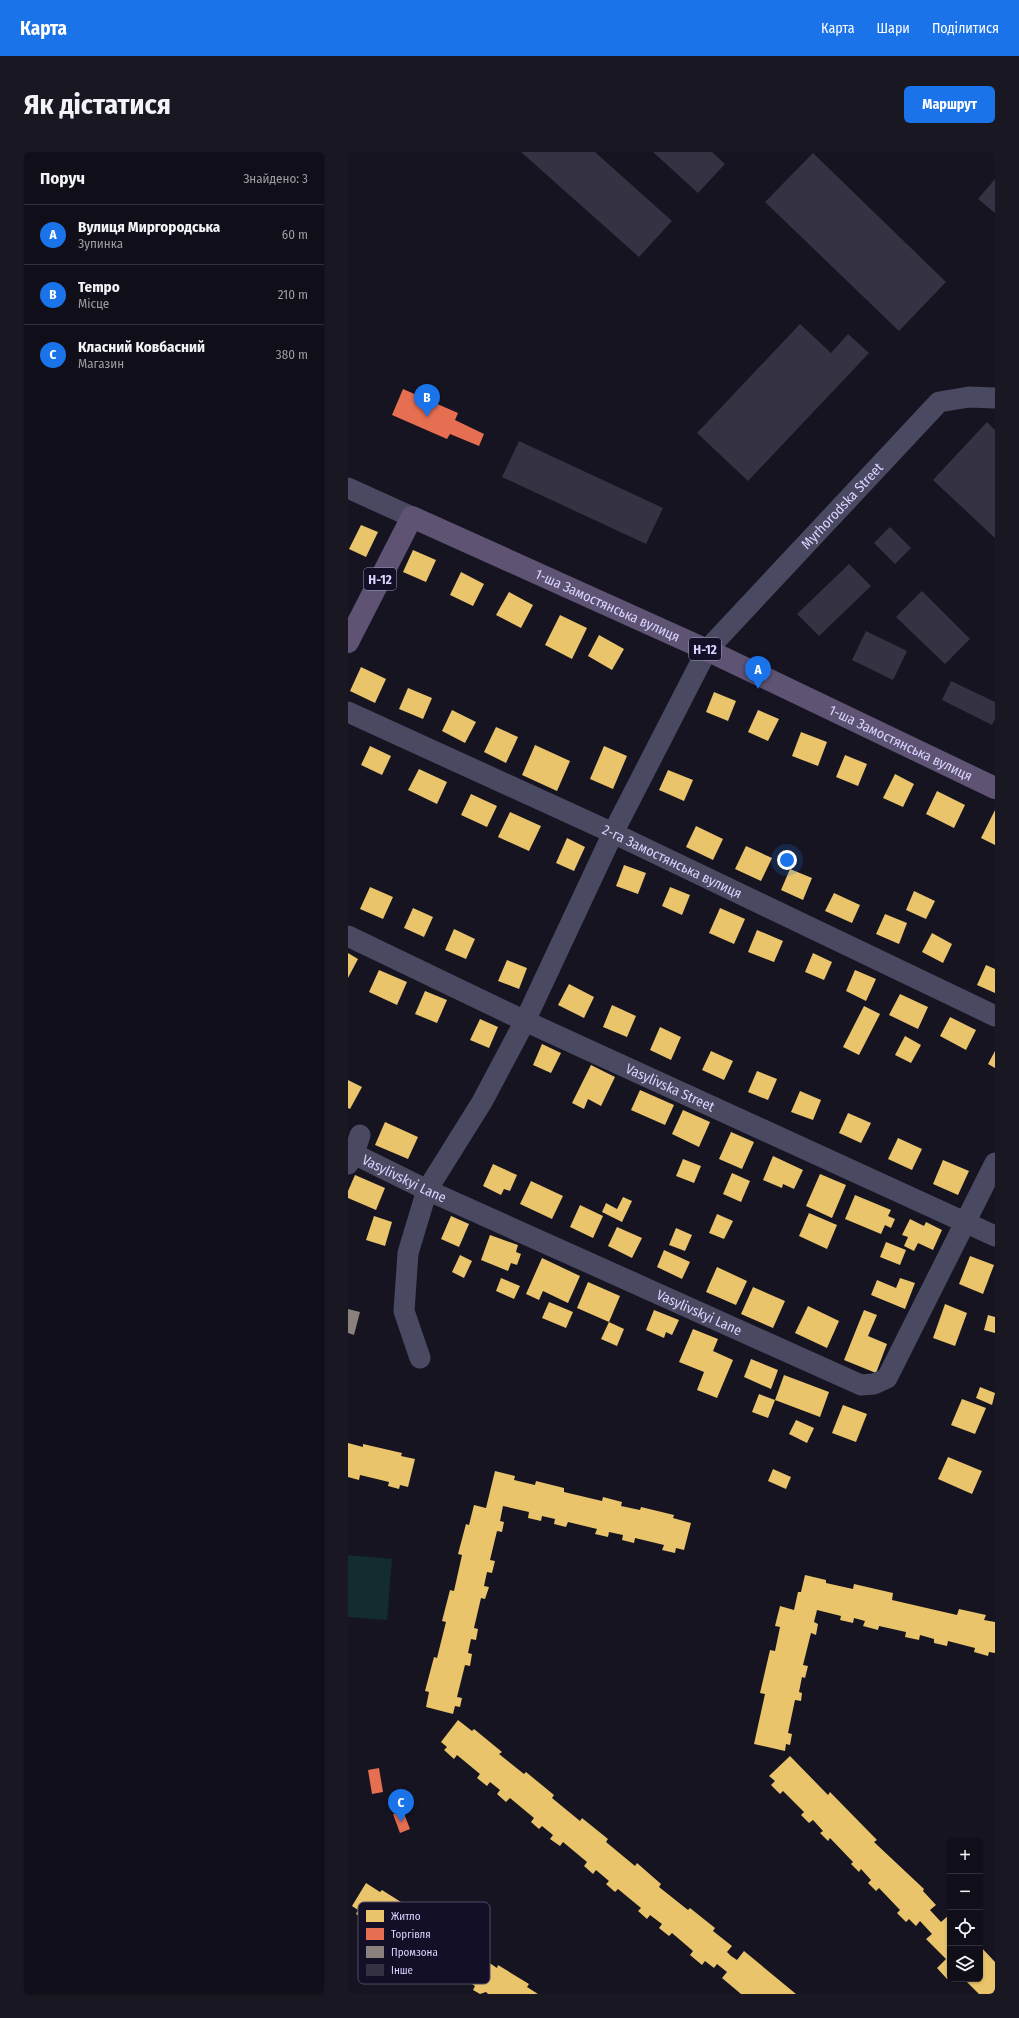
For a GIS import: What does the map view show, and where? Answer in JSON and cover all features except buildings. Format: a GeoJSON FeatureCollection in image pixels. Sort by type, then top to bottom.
{"type":"FeatureCollection","features":[{"type":"Feature","properties":{"kind":"main road","name":"1-ша Замостянська вулиця"},"geometry":{"type":"LineString","coordinates":[[412,517],[707,650],[995,788]]}},
{"type":"Feature","properties":{"kind":"main road","name":"Н-12"},"geometry":{"type":"LineString","coordinates":[[348,642],[412,517]]}},
{"type":"Feature","properties":{"kind":"street","name":"Myrhorodska Street"},"geometry":{"type":"LineString","coordinates":[[420,1358],[404,1311],[408,1253],[426,1190],[482,1102],[525,1021],[612,833],[707,650],[939,402],[969,397],[995,398]]}},
{"type":"Feature","properties":{"kind":"street","name":"1-ша Замостянська вулиця"},"geometry":{"type":"LineString","coordinates":[[348,488],[412,517]]}},
{"type":"Feature","properties":{"kind":"street","name":"2-га Замостянська вулиця"},"geometry":{"type":"LineString","coordinates":[[348,712],[612,833],[995,1016]]}},
{"type":"Feature","properties":{"kind":"street","name":"Vasylivska Street"},"geometry":{"type":"LineString","coordinates":[[348,936],[525,1021],[995,1236]]}},
{"type":"Feature","properties":{"kind":"street","name":"Vasylivskyi Lane"},"geometry":{"type":"LineString","coordinates":[[354,1151],[426,1190],[861,1385],[874,1384],[887,1378],[995,1163]]}},
{"type":"Feature","properties":{"kind":"green space"},"geometry":{"type":"Polygon","coordinates":[[[348,1555],[392,1559],[387,1620],[348,1617],[348,1555]]]}},
{"type":"Feature","properties":{"kind":"place","name":"Tempo"},"geometry":{"type":"Point","coordinates":[427,417]}},
{"type":"Feature","properties":{"kind":"place","name":"Вулиця Миргородська"},"geometry":{"type":"Point","coordinates":[758,689]}},
{"type":"Feature","properties":{"kind":"place","name":"Класний Ковбасний"},"geometry":{"type":"Point","coordinates":[401,1822]}}]}
